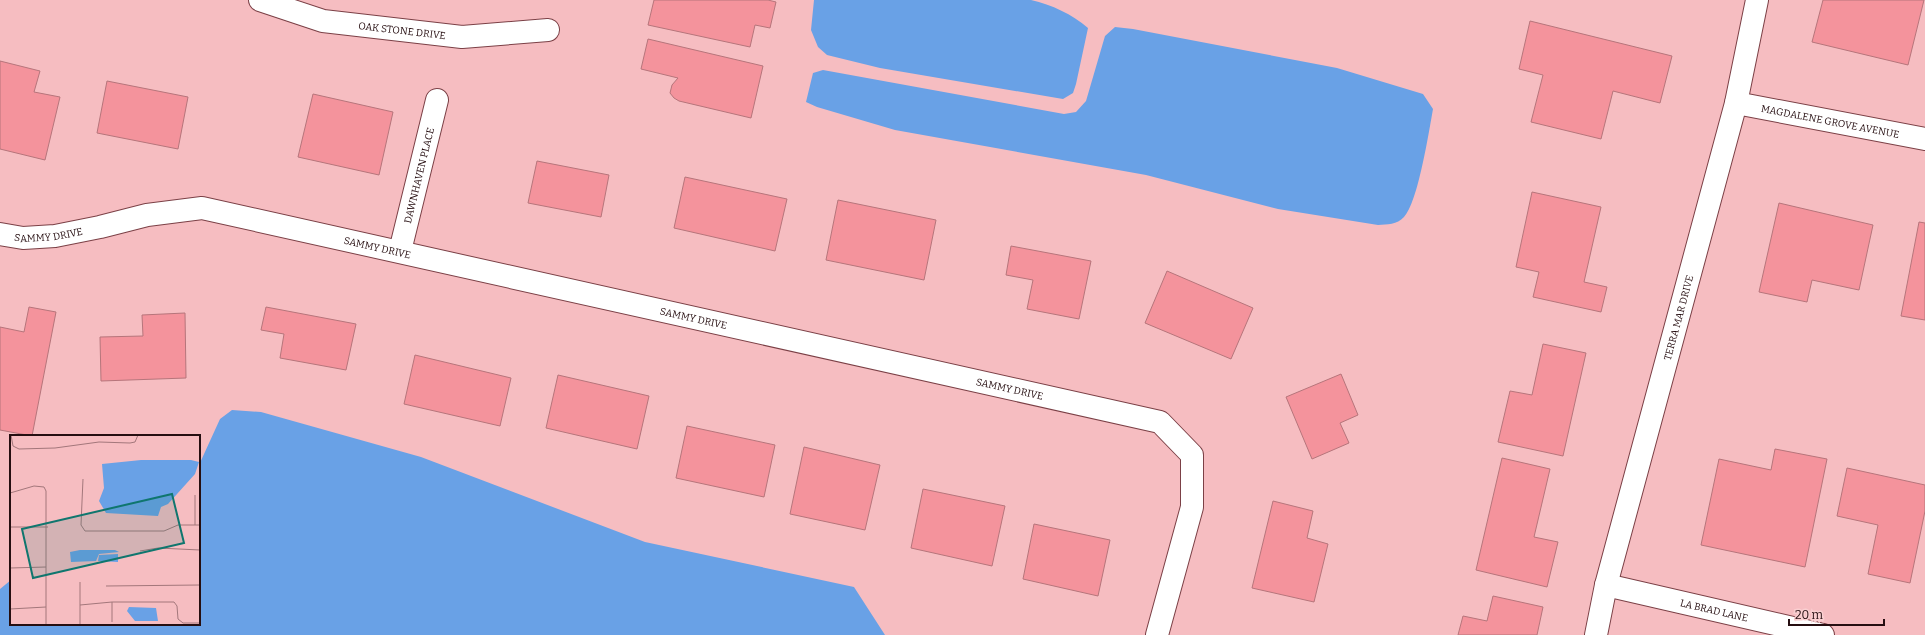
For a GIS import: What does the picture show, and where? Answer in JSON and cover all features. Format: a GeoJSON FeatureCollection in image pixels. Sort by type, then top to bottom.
{"type":"FeatureCollection","features":[{"type":"Feature","properties":{"kind":"street","name":"OAK STONE DRIVE"},"geometry":{"type":"LineString","coordinates":[[260,0],[323,21],[462,37],[548,30]]}},
{"type":"Feature","properties":{"kind":"street","name":"TERRA MAR DRIVE"},"geometry":{"type":"LineString","coordinates":[[1596,635],[1606,585],[1736,103],[1757,0]]}},
{"type":"Feature","properties":{"kind":"street","name":"DAWNHAVEN PLACE"},"geometry":{"type":"LineString","coordinates":[[400,251],[437,100]]}},
{"type":"Feature","properties":{"kind":"street","name":"MAGDALENE GROVE AVENUE"},"geometry":{"type":"LineString","coordinates":[[1736,103],[1925,139]]}},
{"type":"Feature","properties":{"kind":"street","name":"SAMMY DRIVE"},"geometry":{"type":"LineString","coordinates":[[0,234],[23,238],[54,236],[100,227],[147,214],[202,208],[400,251],[1160,422],[1192,455],[1192,507],[1157,635]]}},
{"type":"Feature","properties":{"kind":"street","name":"LA BRAD LANE"},"geometry":{"type":"LineString","coordinates":[[1606,585],[1823,635]]}},
{"type":"Feature","properties":{"kind":"water"},"geometry":{"type":"Polygon","coordinates":[[[814,0],[1031,0],[1061,11],[1075,18],[1088,28],[1073,93],[1063,99],[880,68],[827,55],[818,47],[811,30],[814,0]]]}},
{"type":"Feature","properties":{"kind":"water"},"geometry":{"type":"Polygon","coordinates":[[[1115,27],[1133,29],[1337,68],[1423,94],[1433,109],[1426,149],[1414,197],[1404,217],[1392,224],[1378,225],[1278,209],[1146,175],[895,130],[817,107],[806,102],[813,73],[823,70],[1064,114],[1076,112],[1086,101],[1105,36],[1115,27]]]}},
{"type":"Feature","properties":{"kind":"water"},"geometry":{"type":"Polygon","coordinates":[[[232,410],[261,412],[421,457],[645,542],[854,587],[885,635],[0,635],[0,589],[10,581],[10,625],[200,625],[200,463],[220,419],[232,410]]]}},
{"type":"Feature","properties":{"kind":"building"},"geometry":{"type":"Polygon","coordinates":[[[654,0],[768,0],[776,2],[770,28],[755,25],[750,47],[648,25],[654,0]]]}},
{"type":"Feature","properties":{"kind":"building"},"geometry":{"type":"Polygon","coordinates":[[[1823,0],[1924,0],[1908,65],[1812,42],[1823,0]]]}},
{"type":"Feature","properties":{"kind":"building"},"geometry":{"type":"Polygon","coordinates":[[[1530,21],[1672,56],[1660,103],[1613,91],[1601,139],[1531,122],[1543,75],[1519,69],[1530,21]]]}},
{"type":"Feature","properties":{"kind":"building"},"geometry":{"type":"Polygon","coordinates":[[[648,39],[763,66],[751,118],[679,101],[674,98],[670,93],[672,85],[678,78],[641,69],[648,39]]]}},
{"type":"Feature","properties":{"kind":"building"},"geometry":{"type":"Polygon","coordinates":[[[0,61],[40,71],[34,92],[60,97],[45,160],[0,149],[0,61]]]}},
{"type":"Feature","properties":{"kind":"building"},"geometry":{"type":"Polygon","coordinates":[[[107,81],[188,97],[178,149],[97,133],[107,81]]]}},
{"type":"Feature","properties":{"kind":"building"},"geometry":{"type":"Polygon","coordinates":[[[313,94],[393,112],[379,175],[298,157],[313,94]]]}},
{"type":"Feature","properties":{"kind":"building"},"geometry":{"type":"Polygon","coordinates":[[[537,161],[609,175],[601,217],[528,203],[537,161]]]}},
{"type":"Feature","properties":{"kind":"building"},"geometry":{"type":"Polygon","coordinates":[[[685,177],[787,199],[775,251],[674,228],[685,177]]]}},
{"type":"Feature","properties":{"kind":"building"},"geometry":{"type":"Polygon","coordinates":[[[1532,192],[1601,207],[1584,282],[1607,287],[1601,312],[1533,297],[1539,272],[1516,267],[1532,192]]]}},
{"type":"Feature","properties":{"kind":"building"},"geometry":{"type":"Polygon","coordinates":[[[838,200],[936,220],[924,280],[826,260],[838,200]]]}},
{"type":"Feature","properties":{"kind":"building"},"geometry":{"type":"Polygon","coordinates":[[[1779,203],[1873,225],[1859,290],[1812,280],[1807,302],[1759,292],[1779,203]]]}},
{"type":"Feature","properties":{"kind":"building"},"geometry":{"type":"Polygon","coordinates":[[[1919,222],[1925,223],[1925,320],[1901,316],[1919,222]]]}},
{"type":"Feature","properties":{"kind":"building"},"geometry":{"type":"Polygon","coordinates":[[[1011,246],[1091,261],[1079,319],[1027,309],[1033,280],[1006,275],[1011,246]]]}},
{"type":"Feature","properties":{"kind":"building"},"geometry":{"type":"Polygon","coordinates":[[[1167,271],[1253,308],[1231,359],[1145,323],[1167,271]]]}},
{"type":"Feature","properties":{"kind":"building"},"geometry":{"type":"Polygon","coordinates":[[[29,307],[56,312],[32,435],[0,430],[0,327],[24,332],[29,307]]]}},
{"type":"Feature","properties":{"kind":"building"},"geometry":{"type":"Polygon","coordinates":[[[266,307],[356,324],[346,370],[280,358],[284,334],[261,330],[266,307]]]}},
{"type":"Feature","properties":{"kind":"building"},"geometry":{"type":"Polygon","coordinates":[[[185,313],[186,378],[101,381],[100,337],[143,336],[142,315],[185,313]]]}},
{"type":"Feature","properties":{"kind":"building"},"geometry":{"type":"Polygon","coordinates":[[[1543,344],[1586,353],[1563,456],[1498,442],[1510,391],[1532,395],[1543,344]]]}},
{"type":"Feature","properties":{"kind":"building"},"geometry":{"type":"Polygon","coordinates":[[[415,355],[511,378],[500,426],[404,404],[415,355]]]}},
{"type":"Feature","properties":{"kind":"building"},"geometry":{"type":"Polygon","coordinates":[[[1341,374],[1358,415],[1340,423],[1349,443],[1312,459],[1286,397],[1341,374]]]}},
{"type":"Feature","properties":{"kind":"building"},"geometry":{"type":"Polygon","coordinates":[[[558,375],[649,396],[637,449],[546,428],[558,375]]]}},
{"type":"Feature","properties":{"kind":"building"},"geometry":{"type":"Polygon","coordinates":[[[687,426],[775,445],[764,497],[676,478],[687,426]]]}},
{"type":"Feature","properties":{"kind":"building"},"geometry":{"type":"Polygon","coordinates":[[[804,447],[880,465],[865,530],[790,514],[804,447]]]}},
{"type":"Feature","properties":{"kind":"building"},"geometry":{"type":"Polygon","coordinates":[[[1775,449],[1827,459],[1805,567],[1701,545],[1719,459],[1771,470],[1775,449]]]}},
{"type":"Feature","properties":{"kind":"building"},"geometry":{"type":"Polygon","coordinates":[[[1502,458],[1550,469],[1534,537],[1558,542],[1547,587],[1476,570],[1502,458]]]}},
{"type":"Feature","properties":{"kind":"building"},"geometry":{"type":"Polygon","coordinates":[[[1847,468],[1925,485],[1925,511],[1910,583],[1868,574],[1878,525],[1837,516],[1847,468]]]}},
{"type":"Feature","properties":{"kind":"building"},"geometry":{"type":"Polygon","coordinates":[[[923,489],[1005,506],[992,566],[911,548],[923,489]]]}},
{"type":"Feature","properties":{"kind":"building"},"geometry":{"type":"Polygon","coordinates":[[[1273,501],[1313,511],[1307,538],[1328,544],[1314,602],[1252,588],[1273,501]]]}},
{"type":"Feature","properties":{"kind":"building"},"geometry":{"type":"Polygon","coordinates":[[[1034,524],[1110,540],[1098,596],[1023,579],[1034,524]]]}},
{"type":"Feature","properties":{"kind":"building"},"geometry":{"type":"Polygon","coordinates":[[[1493,596],[1543,607],[1537,635],[1458,635],[1463,616],[1487,621],[1493,596]]]}}]}
